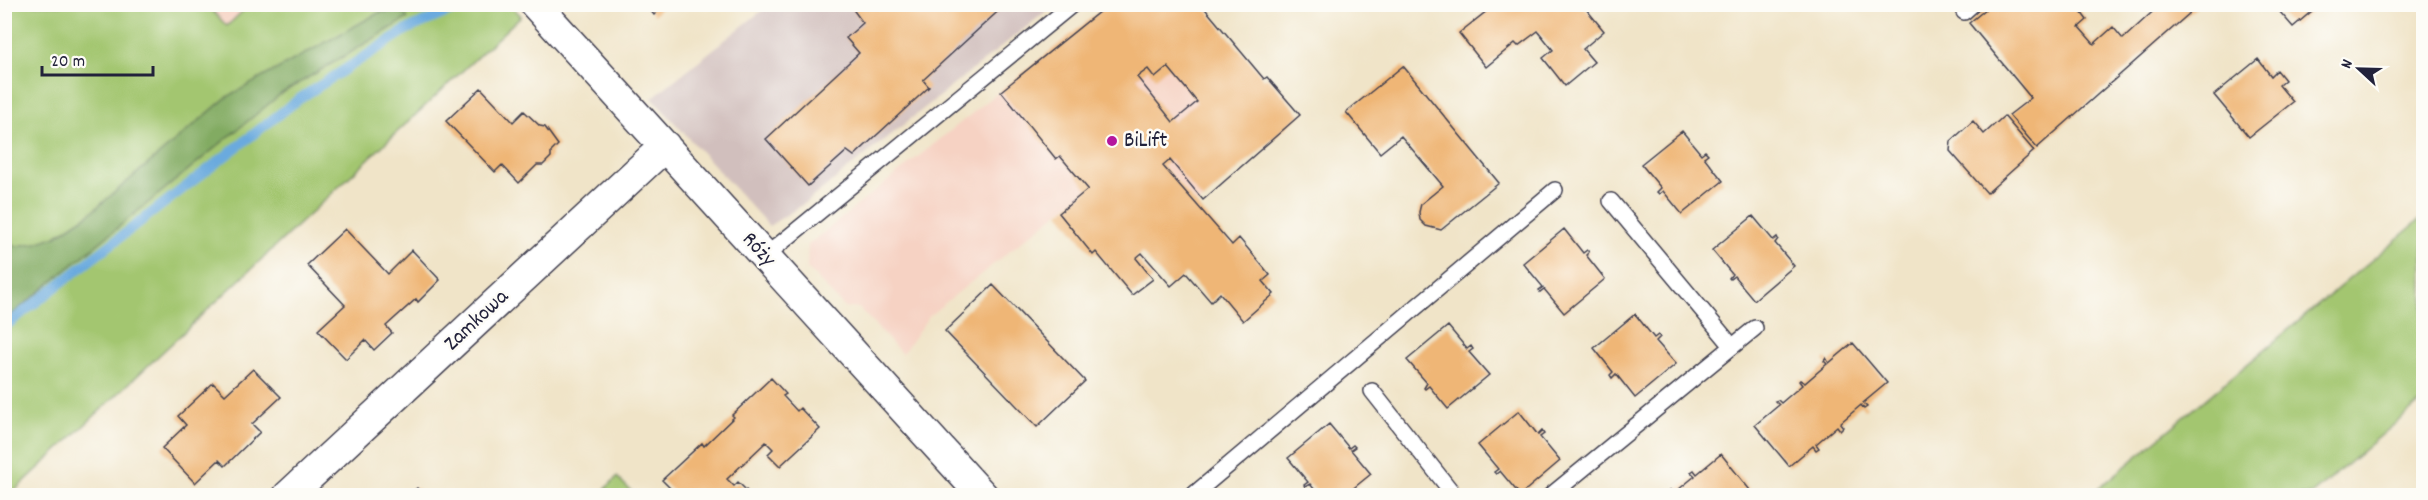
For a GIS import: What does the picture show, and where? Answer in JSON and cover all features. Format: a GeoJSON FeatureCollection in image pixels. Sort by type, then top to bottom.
{"type":"FeatureCollection","features":[{"type":"Feature","properties":{"kind":"street","name":"Róży"},"geometry":{"type":"LineString","coordinates":[[535,4],[764,258],[983,495]]}},
{"type":"Feature","properties":{"kind":"street","name":"Zamkowa"},"geometry":{"type":"LineString","coordinates":[[288,495],[665,146]]}},
{"type":"Feature","properties":{"kind":"lane"},"geometry":{"type":"LineString","coordinates":[[764,258],[1073,4]]}},
{"type":"Feature","properties":{"kind":"lane"},"geometry":{"type":"LineString","coordinates":[[1192,495],[1556,190]]}},
{"type":"Feature","properties":{"kind":"lane"},"geometry":{"type":"LineString","coordinates":[[1611,201],[1732,346]]}},
{"type":"Feature","properties":{"kind":"lane"},"geometry":{"type":"LineString","coordinates":[[1550,495],[1755,328]]}},
{"type":"Feature","properties":{"kind":"lane"},"geometry":{"type":"LineString","coordinates":[[1372,391],[1455,495]]}},
{"type":"Feature","properties":{"kind":"shaded area"},"geometry":{"type":"Polygon","coordinates":[[[207,5],[250,5],[227,26],[207,5]]]}},
{"type":"Feature","properties":{"kind":"shaded area"},"geometry":{"type":"Polygon","coordinates":[[[769,5],[1054,5],[805,203],[769,226],[652,98],[769,5]]]}},
{"type":"Feature","properties":{"kind":"shaded area"},"geometry":{"type":"Polygon","coordinates":[[[1095,5],[1202,5],[1264,79],[1267,77],[1300,115],[1197,204],[1164,166],[1126,196],[1107,173],[929,316],[902,354],[859,308],[845,308],[807,268],[808,245],[1100,11],[1095,5]]]}},
{"type":"Feature","properties":{"kind":"green space"},"geometry":{"type":"Polygon","coordinates":[[[250,4],[510,4],[521,16],[10,495],[5,496],[5,320],[282,93],[408,18],[227,97],[88,215],[56,236],[37,243],[17,246],[5,242],[4,5],[207,5],[227,26],[250,4]]]}},
{"type":"Feature","properties":{"kind":"green space"},"geometry":{"type":"Polygon","coordinates":[[[400,11],[408,18],[282,93],[5,320],[5,242],[17,246],[37,243],[56,236],[88,215],[227,97],[380,12],[400,11]]]}},
{"type":"Feature","properties":{"kind":"green space"},"geometry":{"type":"Polygon","coordinates":[[[2423,217],[2423,400],[2311,495],[2091,495],[2423,217]]]}},
{"type":"Feature","properties":{"kind":"green space"},"geometry":{"type":"Polygon","coordinates":[[[617,477],[635,495],[599,495],[617,477]]]}},
{"type":"Feature","properties":{"kind":"building"},"geometry":{"type":"Polygon","coordinates":[[[645,4],[665,4],[654,15],[645,4]]]}},
{"type":"Feature","properties":{"kind":"building"},"geometry":{"type":"Polygon","coordinates":[[[849,4],[1006,4],[923,80],[929,87],[854,156],[847,151],[808,186],[766,139],[859,53],[846,38],[863,23],[849,4]]]}},
{"type":"Feature","properties":{"kind":"building"},"geometry":{"type":"Polygon","coordinates":[[[1095,4],[1201,4],[1264,79],[1267,77],[1300,115],[1203,200],[1170,160],[1163,166],[1232,245],[1239,238],[1270,275],[1263,281],[1274,294],[1243,321],[1220,293],[1211,302],[1186,273],[1171,286],[1142,253],[1136,258],[1153,279],[1132,295],[1096,252],[1093,255],[1059,213],[1088,189],[1060,156],[1056,159],[1001,91],[1100,11],[1095,4]],[[1168,67],[1155,78],[1148,69],[1137,77],[1173,122],[1197,102],[1168,67]]]}},
{"type":"Feature","properties":{"kind":"building"},"geometry":{"type":"Polygon","coordinates":[[[1487,4],[1582,4],[1604,31],[1583,49],[1594,62],[1565,86],[1543,58],[1553,50],[1538,31],[1518,46],[1515,43],[1486,67],[1459,33],[1488,10],[1485,6],[1487,4]]]}},
{"type":"Feature","properties":{"kind":"building"},"geometry":{"type":"Polygon","coordinates":[[[1992,4],[2075,4],[2087,20],[2079,27],[2094,44],[2113,27],[2123,39],[2161,4],[2200,4],[2037,148],[2009,115],[2031,98],[1969,23],[1992,4]]]}},
{"type":"Feature","properties":{"kind":"building"},"geometry":{"type":"Polygon","coordinates":[[[2273,4],[2309,4],[2313,10],[2293,27],[2273,4]]]}},
{"type":"Feature","properties":{"kind":"building"},"geometry":{"type":"Polygon","coordinates":[[[2258,59],[2271,76],[2277,70],[2285,80],[2279,85],[2293,102],[2249,137],[2214,95],[2258,59]]]}},
{"type":"Feature","properties":{"kind":"building"},"geometry":{"type":"Polygon","coordinates":[[[1403,66],[1499,183],[1441,230],[1426,226],[1420,220],[1419,212],[1421,204],[1443,186],[1401,136],[1380,153],[1346,112],[1403,66]]]}},
{"type":"Feature","properties":{"kind":"building"},"geometry":{"type":"Polygon","coordinates":[[[481,88],[513,122],[524,111],[540,126],[545,127],[558,145],[543,165],[537,165],[519,183],[502,165],[495,172],[446,121],[481,88]]]}},
{"type":"Feature","properties":{"kind":"building"},"geometry":{"type":"Polygon","coordinates":[[[2004,116],[2034,151],[1987,193],[1950,151],[1951,141],[1973,121],[1984,134],[2004,116]]]}},
{"type":"Feature","properties":{"kind":"building"},"geometry":{"type":"Polygon","coordinates":[[[1682,131],[1701,154],[1705,151],[1708,154],[1704,157],[1723,181],[1682,214],[1663,191],[1659,194],[1657,192],[1661,188],[1641,164],[1682,131]]]}},
{"type":"Feature","properties":{"kind":"building"},"geometry":{"type":"Polygon","coordinates":[[[1753,216],[1773,240],[1777,237],[1775,243],[1794,266],[1754,300],[1734,276],[1729,278],[1732,274],[1712,250],[1753,216]]]}},
{"type":"Feature","properties":{"kind":"building"},"geometry":{"type":"Polygon","coordinates":[[[345,229],[388,274],[412,250],[440,280],[418,302],[416,299],[386,326],[392,333],[374,350],[365,340],[346,359],[318,330],[345,305],[307,265],[345,229]]]}},
{"type":"Feature","properties":{"kind":"building"},"geometry":{"type":"Polygon","coordinates":[[[1564,229],[1583,253],[1587,250],[1589,252],[1586,255],[1605,279],[1564,313],[1544,289],[1540,292],[1539,290],[1543,287],[1523,263],[1564,229]]]}},
{"type":"Feature","properties":{"kind":"building"},"geometry":{"type":"Polygon","coordinates":[[[993,285],[1085,381],[1037,427],[945,331],[993,285]]]}},
{"type":"Feature","properties":{"kind":"building"},"geometry":{"type":"Polygon","coordinates":[[[1635,314],[1654,338],[1658,335],[1660,337],[1656,341],[1676,364],[1635,398],[1616,374],[1612,378],[1610,375],[1613,372],[1594,348],[1635,314]]]}},
{"type":"Feature","properties":{"kind":"building"},"geometry":{"type":"Polygon","coordinates":[[[1448,326],[1467,349],[1471,346],[1473,349],[1469,352],[1489,375],[1448,409],[1429,386],[1424,388],[1427,383],[1407,360],[1448,326]]]}},
{"type":"Feature","properties":{"kind":"building"},"geometry":{"type":"Polygon","coordinates":[[[1853,343],[1887,383],[1863,403],[1867,407],[1864,409],[1861,405],[1840,423],[1843,427],[1840,430],[1837,426],[1816,444],[1819,448],[1816,450],[1813,446],[1789,466],[1755,425],[1779,405],[1775,401],[1778,400],[1781,403],[1802,385],[1800,380],[1805,383],[1827,364],[1824,361],[1826,358],[1829,363],[1853,343]]]}},
{"type":"Feature","properties":{"kind":"building"},"geometry":{"type":"Polygon","coordinates":[[[253,369],[281,397],[252,424],[260,432],[225,466],[219,460],[195,483],[162,448],[186,425],[178,416],[213,383],[225,395],[253,369]]]}},
{"type":"Feature","properties":{"kind":"building"},"geometry":{"type":"Polygon","coordinates":[[[771,378],[786,394],[783,396],[797,411],[800,408],[820,429],[780,466],[768,454],[773,449],[766,442],[727,479],[734,486],[738,482],[751,495],[677,495],[662,480],[702,443],[704,446],[734,417],[732,415],[771,378]]]}},
{"type":"Feature","properties":{"kind":"building"},"geometry":{"type":"Polygon","coordinates":[[[1519,411],[1538,435],[1542,431],[1544,434],[1540,437],[1560,461],[1520,495],[1500,471],[1496,474],[1494,472],[1498,469],[1478,445],[1519,411]]]}},
{"type":"Feature","properties":{"kind":"building"},"geometry":{"type":"Polygon","coordinates":[[[1329,424],[1349,448],[1353,445],[1355,447],[1351,450],[1371,474],[1345,495],[1319,495],[1310,484],[1305,487],[1304,485],[1308,482],[1288,458],[1329,424]]]}},
{"type":"Feature","properties":{"kind":"building"},"geometry":{"type":"Polygon","coordinates":[[[1721,454],[1754,495],[1669,495],[1667,493],[1670,490],[1673,494],[1695,476],[1691,472],[1694,470],[1697,474],[1721,454]]]}},
{"type":"Feature","properties":{"kind":"building"},"geometry":{"type":"Polygon","coordinates":[[[417,488],[425,495],[408,495],[417,488]]]}},
{"type":"Feature","properties":{"kind":"waterway"},"geometry":{"type":"LineString","coordinates":[[4,327],[299,99],[406,30],[467,4]]}},
{"type":"Feature","properties":{"kind":"place","name":"BiLift"},"geometry":{"type":"Point","coordinates":[1112,141]}}]}
